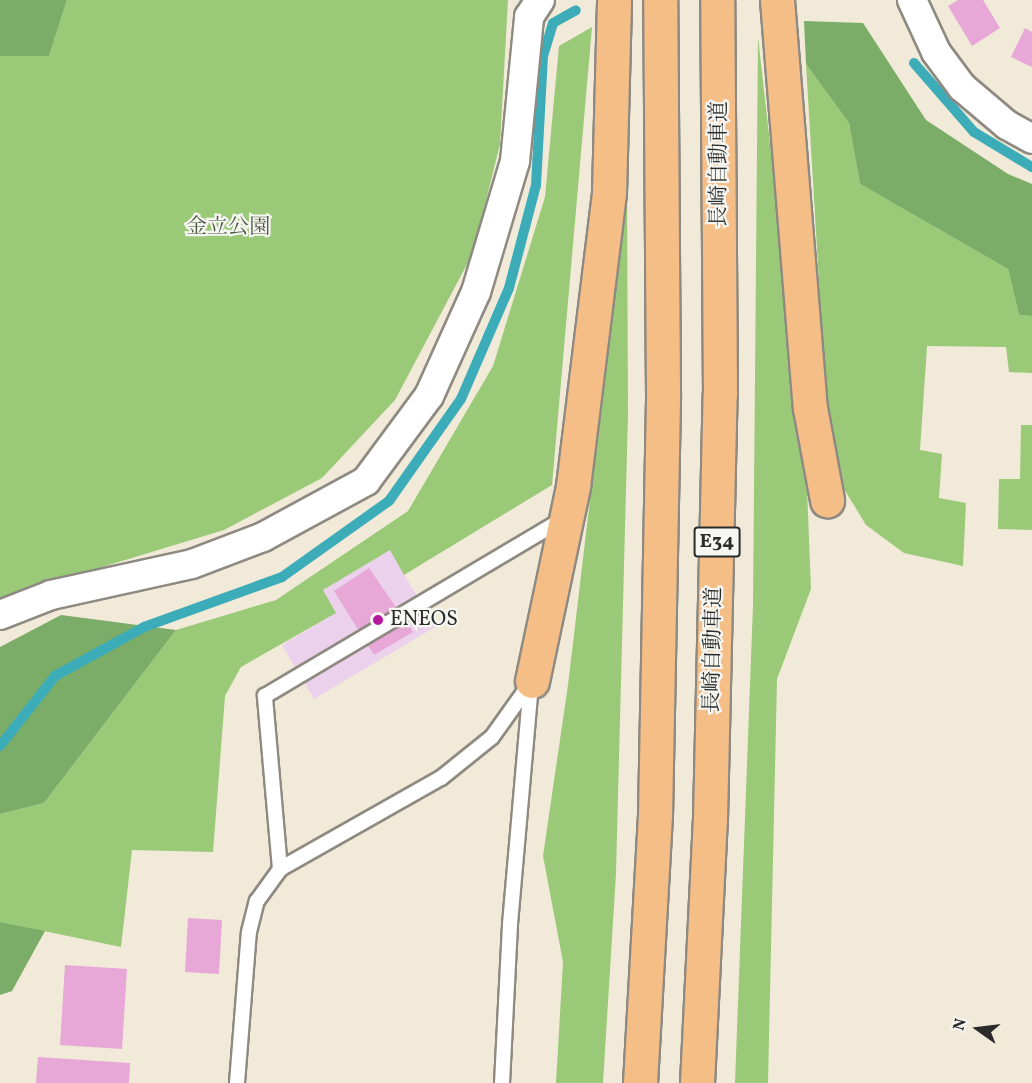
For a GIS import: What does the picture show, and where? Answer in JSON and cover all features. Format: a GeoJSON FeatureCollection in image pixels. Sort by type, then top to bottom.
{"type":"FeatureCollection","features":[{"type":"Feature","properties":{"kind":"highway"},"geometry":{"type":"LineString","coordinates":[[531,681],[567,517],[609,193],[614,0]]}},
{"type":"Feature","properties":{"kind":"highway"},"geometry":{"type":"LineString","coordinates":[[640,1083],[655,816],[663,393],[660,0]]}},
{"type":"Feature","properties":{"kind":"highway","name":"長崎自動車道"},"geometry":{"type":"LineString","coordinates":[[697,1083],[710,819],[720,394],[717,0]]}},
{"type":"Feature","properties":{"kind":"highway"},"geometry":{"type":"LineString","coordinates":[[777,0],[810,408],[827,500]]}},
{"type":"Feature","properties":{"kind":"street"},"geometry":{"type":"LineString","coordinates":[[0,615],[51,594],[192,564],[263,537],[366,481],[429,396],[476,292],[515,160],[529,17],[540,0]]}},
{"type":"Feature","properties":{"kind":"street"},"geometry":{"type":"LineString","coordinates":[[912,0],[936,52],[962,87],[1007,125],[1032,139]]}},
{"type":"Feature","properties":{"kind":"lane"},"geometry":{"type":"LineString","coordinates":[[280,869],[265,696],[567,517]]}},
{"type":"Feature","properties":{"kind":"lane"},"geometry":{"type":"LineString","coordinates":[[237,1083],[249,932],[257,901],[280,869],[441,778],[492,737],[531,681]]}},
{"type":"Feature","properties":{"kind":"lane"},"geometry":{"type":"LineString","coordinates":[[502,1083],[510,924],[531,681]]}},
{"type":"Feature","properties":{"kind":"shaded area","name":"ENEOS"},"geometry":{"type":"Polygon","coordinates":[[[390,550],[435,627],[314,699],[282,645],[336,613],[323,590],[390,550]]]}},
{"type":"Feature","properties":{"kind":"green space"},"geometry":{"type":"Polygon","coordinates":[[[0,0],[67,0],[49,56],[0,56],[0,0]]]}},
{"type":"Feature","properties":{"kind":"green space","name":"金立公園"},"geometry":{"type":"Polygon","coordinates":[[[67,0],[508,0],[500,144],[473,253],[395,400],[322,478],[224,530],[0,598],[0,56],[49,56],[67,0]]]}},
{"type":"Feature","properties":{"kind":"green space"},"geometry":{"type":"Polygon","coordinates":[[[804,21],[863,23],[926,120],[1008,174],[1032,184],[1032,316],[1019,315],[1008,269],[860,184],[849,123],[806,64],[804,21]]]}},
{"type":"Feature","properties":{"kind":"green space"},"geometry":{"type":"Polygon","coordinates":[[[592,27],[552,485],[404,575],[390,550],[323,590],[336,613],[241,667],[225,696],[213,852],[132,850],[121,947],[0,922],[0,814],[44,803],[176,630],[276,600],[408,511],[493,366],[545,197],[559,46],[592,27]]]}},
{"type":"Feature","properties":{"kind":"green space"},"geometry":{"type":"Polygon","coordinates":[[[758,37],[806,463],[811,589],[777,679],[768,1083],[735,1083],[753,605],[758,37]]]}},
{"type":"Feature","properties":{"kind":"green space"},"geometry":{"type":"Polygon","coordinates":[[[806,64],[849,123],[860,184],[1008,269],[1019,315],[1032,316],[1032,373],[1009,372],[1006,347],[927,346],[920,450],[942,454],[939,498],[966,503],[963,566],[904,553],[866,525],[830,466],[806,64]]]}},
{"type":"Feature","properties":{"kind":"green space"},"geometry":{"type":"Polygon","coordinates":[[[627,188],[628,413],[616,873],[603,1083],[556,1083],[563,962],[543,856],[568,685],[627,188]]]}},
{"type":"Feature","properties":{"kind":"green space"},"geometry":{"type":"Polygon","coordinates":[[[1021,425],[1032,425],[1032,530],[998,529],[999,479],[1020,479],[1021,425]]]}},
{"type":"Feature","properties":{"kind":"green space"},"geometry":{"type":"Polygon","coordinates":[[[61,615],[176,630],[44,803],[0,814],[0,647],[61,615]]]}},
{"type":"Feature","properties":{"kind":"green space"},"geometry":{"type":"Polygon","coordinates":[[[0,922],[45,931],[12,991],[0,995],[0,922]]]}},
{"type":"Feature","properties":{"kind":"building"},"geometry":{"type":"Polygon","coordinates":[[[958,0],[983,0],[1000,28],[972,46],[948,6],[958,0]]]}},
{"type":"Feature","properties":{"kind":"building"},"geometry":{"type":"Polygon","coordinates":[[[1025,28],[1032,32],[1032,67],[1011,57],[1025,28]]]}},
{"type":"Feature","properties":{"kind":"building"},"geometry":{"type":"Polygon","coordinates":[[[369,568],[413,632],[374,655],[334,591],[369,568]]]}},
{"type":"Feature","properties":{"kind":"building"},"geometry":{"type":"Polygon","coordinates":[[[188,918],[222,920],[219,974],[185,972],[188,918]]]}},
{"type":"Feature","properties":{"kind":"building"},"geometry":{"type":"Polygon","coordinates":[[[65,965],[127,969],[122,1049],[60,1045],[65,965]]]}},
{"type":"Feature","properties":{"kind":"building"},"geometry":{"type":"Polygon","coordinates":[[[38,1057],[130,1063],[129,1083],[36,1083],[38,1057]]]}},
{"type":"Feature","properties":{"kind":"waterway"},"geometry":{"type":"LineString","coordinates":[[0,746],[55,676],[144,627],[282,577],[389,501],[461,399],[509,288],[536,185],[543,56],[553,23],[576,10]]}},
{"type":"Feature","properties":{"kind":"waterway"},"geometry":{"type":"LineString","coordinates":[[914,63],[974,132],[1032,167]]}},
{"type":"Feature","properties":{"kind":"place","name":"ENEOS"},"geometry":{"type":"Point","coordinates":[378,620]}}]}
